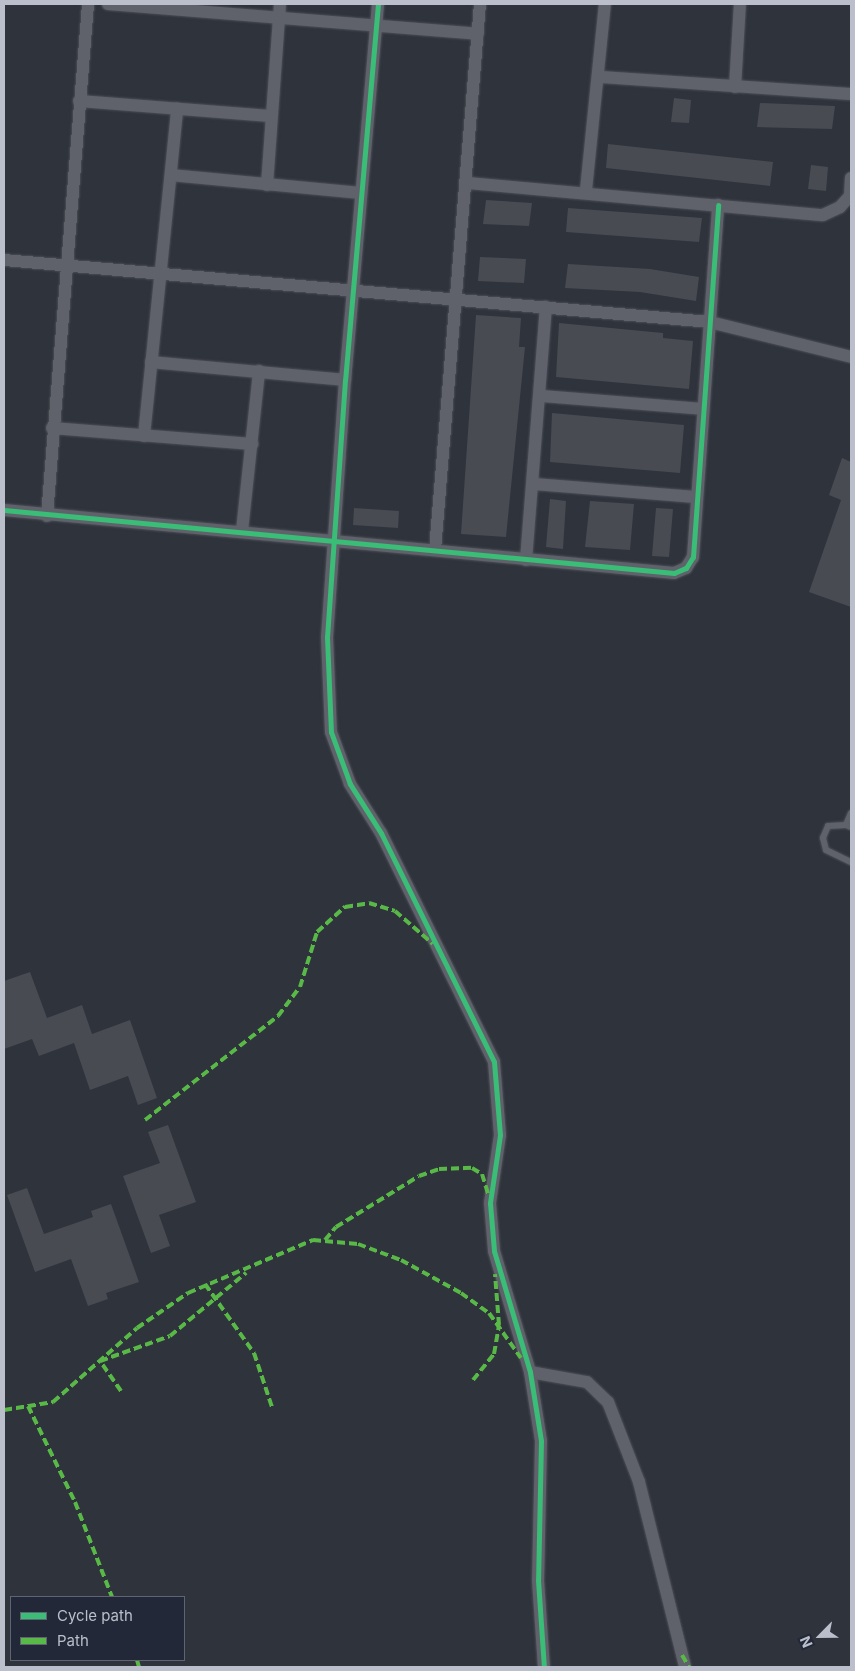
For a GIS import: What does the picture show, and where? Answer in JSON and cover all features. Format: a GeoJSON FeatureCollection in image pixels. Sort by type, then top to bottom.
{"type":"FeatureCollection","features":[{"type":"Feature","properties":{"kind":"street"},"geometry":{"type":"LineString","coordinates":[[47,516],[52,428],[88,4]]}},
{"type":"Feature","properties":{"kind":"street"},"geometry":{"type":"LineString","coordinates":[[108,4],[376,24],[478,34]]}},
{"type":"Feature","properties":{"kind":"street"},"geometry":{"type":"LineString","coordinates":[[267,185],[270,116],[280,4]]}},
{"type":"Feature","properties":{"kind":"street"},"geometry":{"type":"LineString","coordinates":[[378,4],[360,193],[354,291],[344,380],[328,637],[331,732],[350,784],[381,833],[494,1062],[500,1135],[490,1202],[494,1251],[530,1372],[541,1441],[538,1580],[544,1667]]}},
{"type":"Feature","properties":{"kind":"street"},"geometry":{"type":"LineString","coordinates":[[435,550],[455,300],[468,183],[480,4]]}},
{"type":"Feature","properties":{"kind":"street"},"geometry":{"type":"LineString","coordinates":[[586,190],[600,77],[605,4]]}},
{"type":"Feature","properties":{"kind":"street"},"geometry":{"type":"LineString","coordinates":[[735,87],[740,4]]}},
{"type":"Feature","properties":{"kind":"street"},"geometry":{"type":"LineString","coordinates":[[600,77],[851,94]]}},
{"type":"Feature","properties":{"kind":"street"},"geometry":{"type":"LineString","coordinates":[[79,101],[270,116]]}},
{"type":"Feature","properties":{"kind":"street"},"geometry":{"type":"LineString","coordinates":[[144,436],[177,109]]}},
{"type":"Feature","properties":{"kind":"street"},"geometry":{"type":"LineString","coordinates":[[171,175],[360,193]]}},
{"type":"Feature","properties":{"kind":"street"},"geometry":{"type":"LineString","coordinates":[[468,183],[586,190],[823,215],[840,207],[850,196],[851,178]]}},
{"type":"Feature","properties":{"kind":"street"},"geometry":{"type":"LineString","coordinates":[[4,510],[47,516],[242,531],[674,573],[686,568],[693,557],[695,497],[718,205]]}},
{"type":"Feature","properties":{"kind":"street"},"geometry":{"type":"LineString","coordinates":[[4,260],[710,322],[851,357]]}},
{"type":"Feature","properties":{"kind":"street"},"geometry":{"type":"LineString","coordinates":[[526,560],[542,396],[546,308]]}},
{"type":"Feature","properties":{"kind":"street"},"geometry":{"type":"LineString","coordinates":[[151,362],[344,380]]}},
{"type":"Feature","properties":{"kind":"street"},"geometry":{"type":"LineString","coordinates":[[242,531],[259,371]]}},
{"type":"Feature","properties":{"kind":"street"},"geometry":{"type":"LineString","coordinates":[[542,396],[702,409]]}},
{"type":"Feature","properties":{"kind":"street"},"geometry":{"type":"LineString","coordinates":[[52,428],[252,444]]}},
{"type":"Feature","properties":{"kind":"street"},"geometry":{"type":"LineString","coordinates":[[534,484],[695,497]]}},
{"type":"Feature","properties":{"kind":"street"},"geometry":{"type":"LineString","coordinates":[[530,1372],[587,1382],[608,1402],[639,1482],[685,1667]]}},
{"type":"Feature","properties":{"kind":"lane"},"geometry":{"type":"LineString","coordinates":[[851,813],[849,826],[828,826],[823,838],[826,850],[851,862]]}},
{"type":"Feature","properties":{"kind":"building"},"geometry":{"type":"Polygon","coordinates":[[[674,98],[691,100],[689,123],[671,122],[674,98]]]}},
{"type":"Feature","properties":{"kind":"building"},"geometry":{"type":"Polygon","coordinates":[[[760,103],[835,106],[832,129],[757,127],[760,103]]]}},
{"type":"Feature","properties":{"kind":"building"},"geometry":{"type":"Polygon","coordinates":[[[608,144],[773,162],[770,186],[606,168],[608,144]]]}},
{"type":"Feature","properties":{"kind":"building"},"geometry":{"type":"Polygon","coordinates":[[[811,165],[828,167],[826,191],[808,189],[811,165]]]}},
{"type":"Feature","properties":{"kind":"building"},"geometry":{"type":"Polygon","coordinates":[[[486,200],[532,203],[529,226],[483,224],[486,200]]]}},
{"type":"Feature","properties":{"kind":"building"},"geometry":{"type":"Polygon","coordinates":[[[568,208],[702,218],[699,242],[566,232],[568,208]]]}},
{"type":"Feature","properties":{"kind":"building"},"geometry":{"type":"Polygon","coordinates":[[[480,257],[526,259],[524,283],[478,281],[480,257]]]}},
{"type":"Feature","properties":{"kind":"building"},"geometry":{"type":"Polygon","coordinates":[[[568,264],[650,269],[699,277],[696,301],[640,292],[565,288],[568,264]]]}},
{"type":"Feature","properties":{"kind":"building"},"geometry":{"type":"Polygon","coordinates":[[[476,315],[521,318],[519,347],[525,347],[506,537],[461,534],[476,315]]]}},
{"type":"Feature","properties":{"kind":"building"},"geometry":{"type":"Polygon","coordinates":[[[559,323],[663,333],[663,338],[693,341],[689,389],[556,377],[559,323]]]}},
{"type":"Feature","properties":{"kind":"building"},"geometry":{"type":"Polygon","coordinates":[[[552,413],[684,425],[680,473],[550,462],[552,413]]]}},
{"type":"Feature","properties":{"kind":"building"},"geometry":{"type":"Polygon","coordinates":[[[842,458],[851,462],[851,607],[809,592],[841,500],[829,495],[842,458]]]}},
{"type":"Feature","properties":{"kind":"building"},"geometry":{"type":"Polygon","coordinates":[[[550,499],[566,501],[563,549],[546,547],[550,499]]]}},
{"type":"Feature","properties":{"kind":"building"},"geometry":{"type":"Polygon","coordinates":[[[590,501],[634,504],[630,550],[585,547],[590,501]]]}},
{"type":"Feature","properties":{"kind":"building"},"geometry":{"type":"Polygon","coordinates":[[[354,508],[399,511],[398,528],[353,525],[354,508]]]}},
{"type":"Feature","properties":{"kind":"building"},"geometry":{"type":"Polygon","coordinates":[[[656,508],[673,509],[669,557],[652,556],[656,508]]]}},
{"type":"Feature","properties":{"kind":"building"},"geometry":{"type":"Polygon","coordinates":[[[30,972],[47,1018],[82,1005],[92,1034],[130,1020],[157,1098],[138,1105],[128,1076],[90,1090],[74,1043],[39,1056],[32,1039],[4,1049],[4,981],[30,972]]]}},
{"type":"Feature","properties":{"kind":"building"},"geometry":{"type":"Polygon","coordinates":[[[168,1125],[196,1202],[159,1215],[170,1246],[151,1253],[123,1176],[160,1163],[148,1132],[168,1125]]]}},
{"type":"Feature","properties":{"kind":"building"},"geometry":{"type":"Polygon","coordinates":[[[27,1188],[44,1234],[93,1217],[91,1211],[111,1204],[139,1282],[106,1293],[108,1299],[88,1306],[71,1259],[35,1272],[7,1195],[27,1188]]]}},
{"type":"Feature","properties":{"kind":"marked path"},"geometry":{"type":"LineString","coordinates":[[145,1120],[278,1016],[300,987],[317,932],[345,907],[369,903],[395,911],[433,944]]}},
{"type":"Feature","properties":{"kind":"marked path"},"geometry":{"type":"LineString","coordinates":[[325,1240],[336,1227],[419,1176],[439,1169],[472,1168],[482,1174],[488,1194]]}},
{"type":"Feature","properties":{"kind":"marked path"},"geometry":{"type":"LineString","coordinates":[[4,1410],[53,1402],[137,1328],[188,1293],[313,1240],[358,1244],[401,1260],[461,1293],[489,1313],[521,1358]]}},
{"type":"Feature","properties":{"kind":"marked path"},"geometry":{"type":"LineString","coordinates":[[121,1391],[100,1361],[170,1336],[246,1273]]}},
{"type":"Feature","properties":{"kind":"marked path"},"geometry":{"type":"LineString","coordinates":[[473,1380],[494,1354],[499,1325],[495,1274]]}},
{"type":"Feature","properties":{"kind":"marked path"},"geometry":{"type":"LineString","coordinates":[[205,1284],[254,1353],[272,1407]]}},
{"type":"Feature","properties":{"kind":"marked path"},"geometry":{"type":"LineString","coordinates":[[28,1406],[75,1502],[112,1596]]}},
{"type":"Feature","properties":{"kind":"marked path"},"geometry":{"type":"LineString","coordinates":[[682,1655],[689,1667]]}},
{"type":"Feature","properties":{"kind":"marked path"},"geometry":{"type":"LineString","coordinates":[[137,1661],[139,1667]]}},
{"type":"Feature","properties":{"kind":"cycle path"},"geometry":{"type":"LineString","coordinates":[[378,4],[345,380],[327,637],[331,732],[350,784],[381,833],[494,1062],[500,1135],[490,1203],[494,1251],[530,1372],[541,1441],[538,1580],[544,1667]]}},
{"type":"Feature","properties":{"kind":"cycle path"},"geometry":{"type":"LineString","coordinates":[[4,510],[674,573],[686,568],[693,557],[718,205]]}}]}
